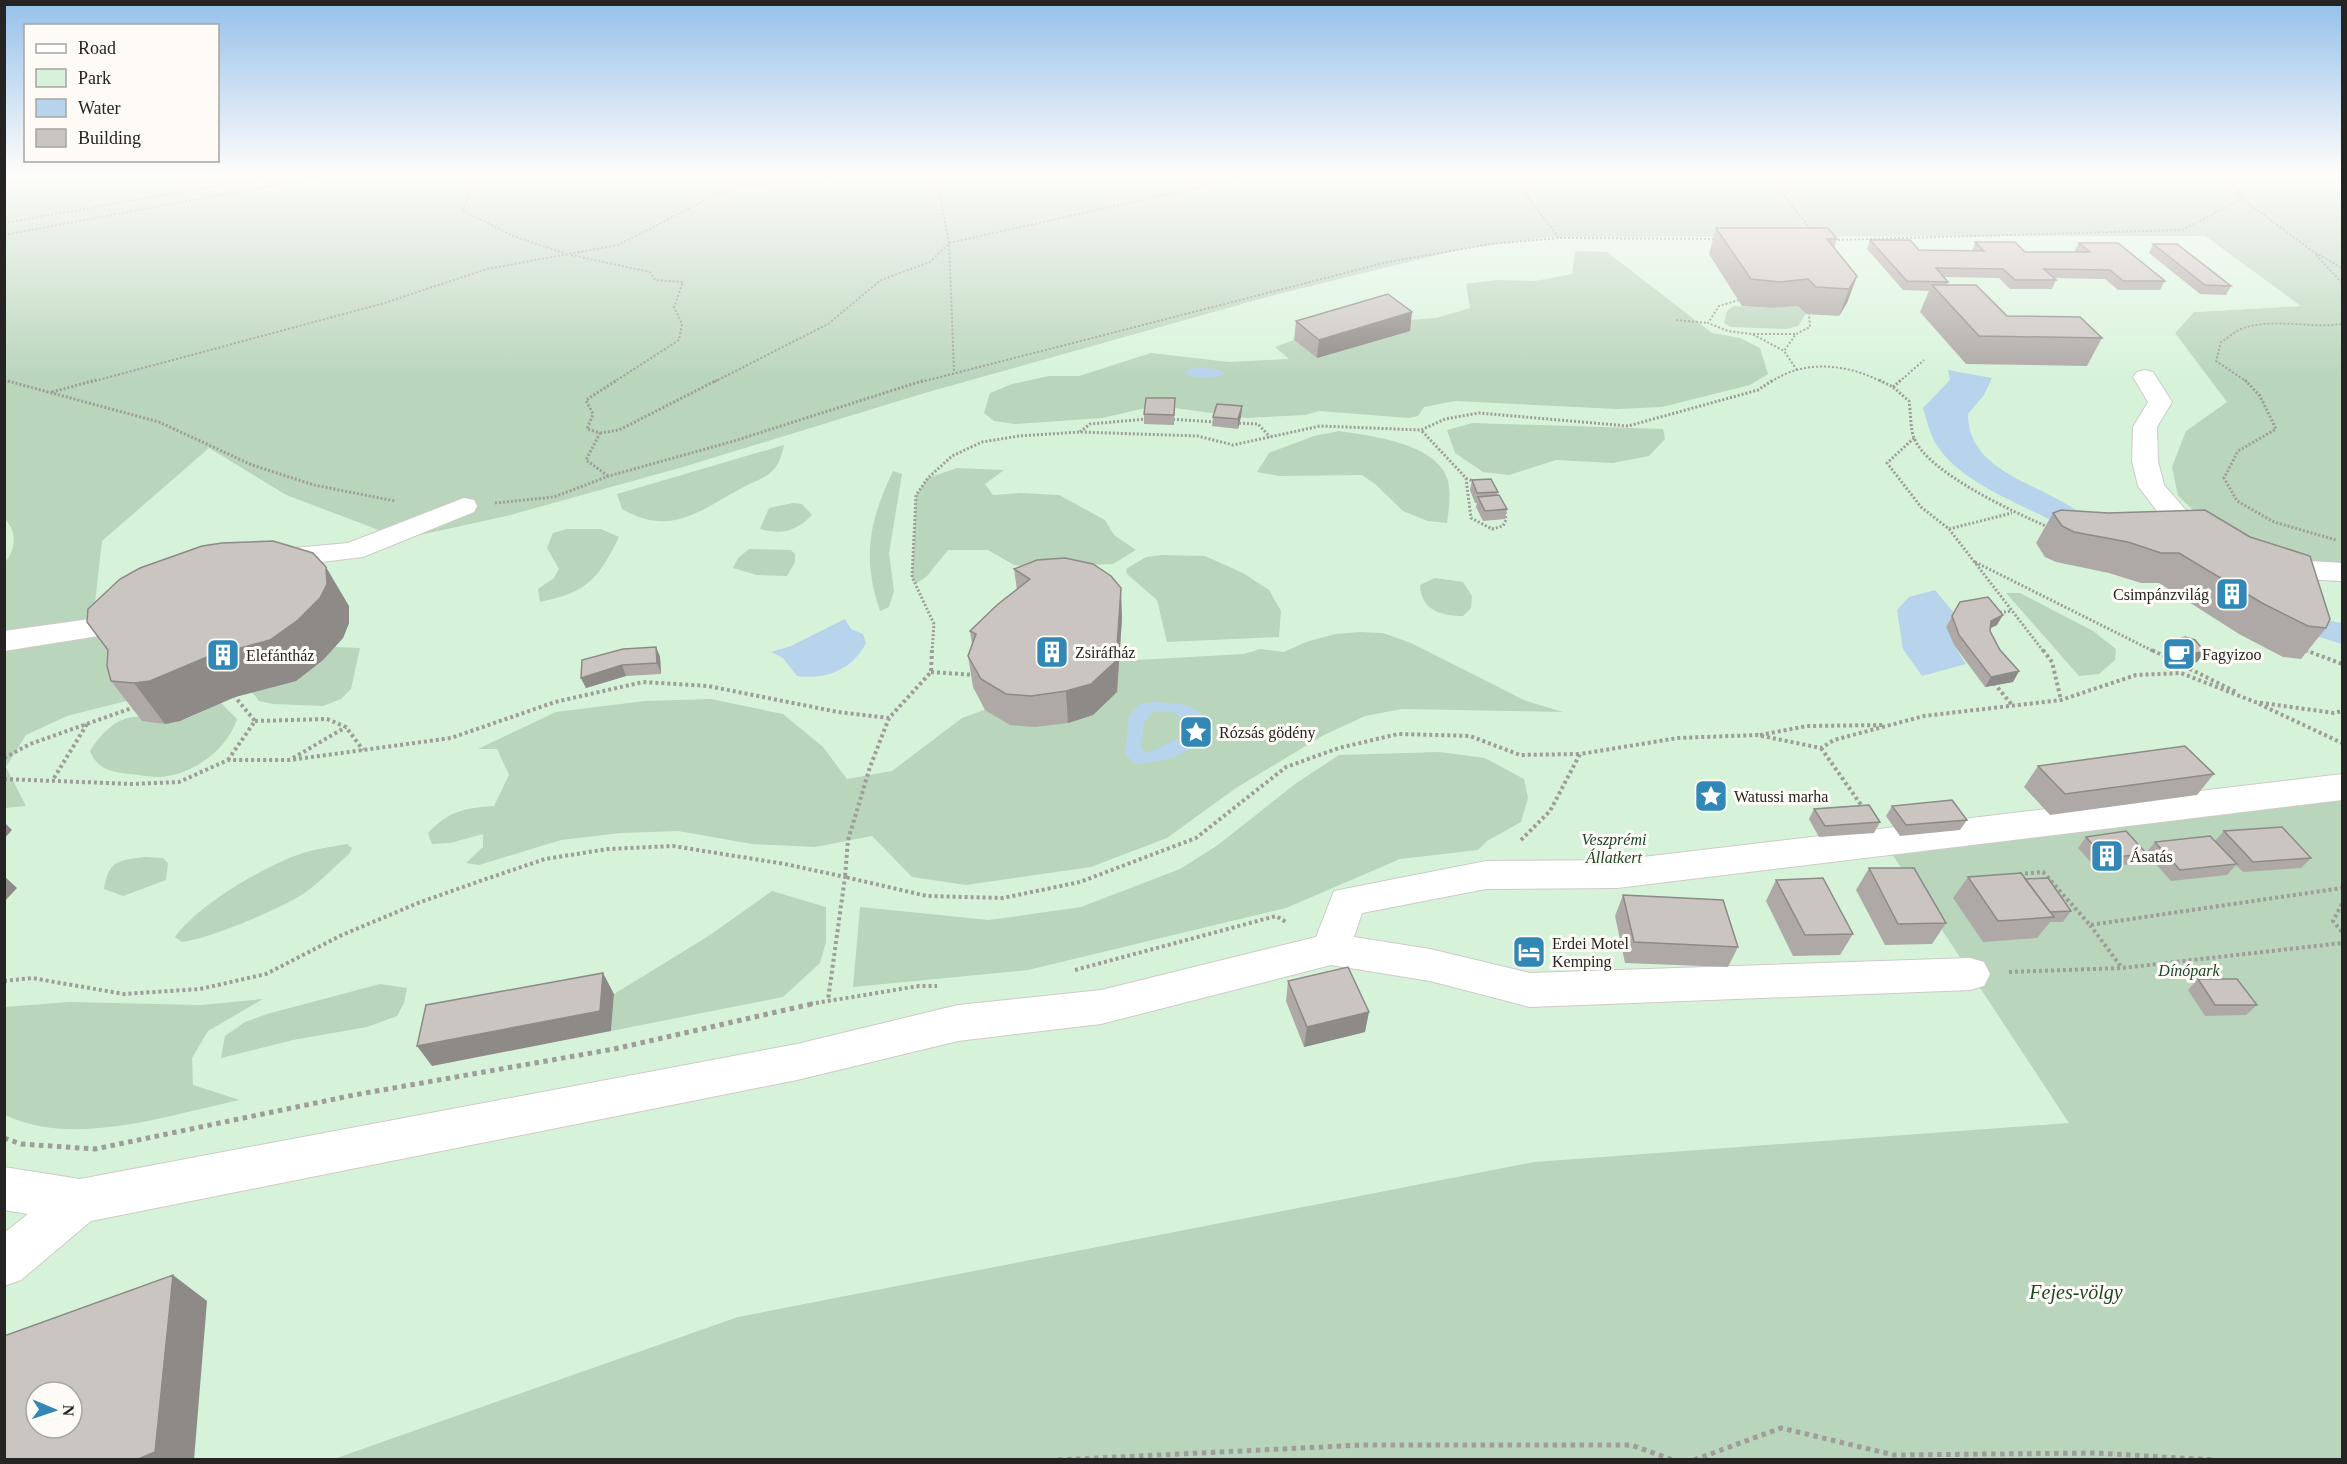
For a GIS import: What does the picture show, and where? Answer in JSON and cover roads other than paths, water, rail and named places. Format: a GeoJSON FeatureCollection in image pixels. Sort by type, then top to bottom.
{"type":"FeatureCollection","features":[{"type":"Feature","properties":{"kind":"street"},"geometry":{"type":"LineString","coordinates":[[2145,377],[2160,402],[2145,427],[2145,461],[2151,486],[2174,514],[2208,540],[2234,551],[2290,568],[2343,572]]}},
{"type":"Feature","properties":{"kind":"street"},"geometry":{"type":"LineString","coordinates":[[249,561],[353,551],[464,506]]}},
{"type":"Feature","properties":{"kind":"street"},"geometry":{"type":"LineString","coordinates":[[4,641],[119,624],[159,603]]}},
{"type":"Feature","properties":{"kind":"street"},"geometry":{"type":"LineString","coordinates":[[1331,949],[1347,901],[1486,874],[1617,874],[2343,787]]}},
{"type":"Feature","properties":{"kind":"street"},"geometry":{"type":"LineString","coordinates":[[4,1188],[80,1202],[797,1062],[958,1023],[1101,1007],[1331,949],[1430,965],[1530,990],[1970,974]]}},
{"type":"Feature","properties":{"kind":"street"},"geometry":{"type":"LineString","coordinates":[[4,1263],[80,1202]]}},
{"type":"Feature","properties":{"kind":"water"},"geometry":{"type":"Polygon","coordinates":[[[1193,367],[1217,369],[1225,374],[1204,378],[1184,373],[1193,367]]]}},
{"type":"Feature","properties":{"kind":"water"},"geometry":{"type":"Polygon","coordinates":[[[1948,370],[1992,378],[1984,395],[1968,414],[1970,431],[1977,446],[1987,458],[1999,468],[2062,501],[2093,521],[2068,529],[1980,484],[1949,461],[1933,438],[1923,408],[1950,380],[1948,370]]]}},
{"type":"Feature","properties":{"kind":"water"},"geometry":{"type":"Polygon","coordinates":[[[1935,590],[1954,613],[1946,627],[1966,664],[1922,676],[1903,649],[1897,610],[1909,597],[1935,590]]]}},
{"type":"Feature","properties":{"kind":"water"},"geometry":{"type":"Polygon","coordinates":[[[2295,614],[2342,623],[2342,644],[2300,631],[2295,614]]]}},
{"type":"Feature","properties":{"kind":"water"},"geometry":{"type":"Polygon","coordinates":[[[845,619],[851,629],[863,634],[866,643],[853,660],[837,671],[818,676],[797,676],[783,658],[771,652],[791,646],[845,619]]]}},
{"type":"Feature","properties":{"kind":"water"},"geometry":{"type":"Polygon","coordinates":[[[1155,702],[1177,704],[1197,710],[1207,720],[1202,739],[1190,750],[1181,754],[1136,764],[1125,755],[1129,715],[1139,704],[1155,702]],[[1153,712],[1144,722],[1141,749],[1148,753],[1193,731],[1189,722],[1172,712],[1153,712]]]}},
{"type":"Feature","properties":{"kind":"place","name":"Csimpánzvilág"},"geometry":{"type":"Point","coordinates":[2232,594]}},
{"type":"Feature","properties":{"kind":"place","name":"Zsiráfház"},"geometry":{"type":"Point","coordinates":[1052,652]}},
{"type":"Feature","properties":{"kind":"place","name":"Fagyizoo"},"geometry":{"type":"Point","coordinates":[2179,654]}},
{"type":"Feature","properties":{"kind":"place","name":"Elefántház"},"geometry":{"type":"Point","coordinates":[223,655]}},
{"type":"Feature","properties":{"kind":"place","name":"Rózsás gödény"},"geometry":{"type":"Point","coordinates":[1196,732]}},
{"type":"Feature","properties":{"kind":"place","name":"Watussi marha"},"geometry":{"type":"Point","coordinates":[1711,796]}},
{"type":"Feature","properties":{"kind":"place","name":"Ásatás"},"geometry":{"type":"Point","coordinates":[2107,856]}},
{"type":"Feature","properties":{"kind":"place","name":"Erdei Motel Kemping"},"geometry":{"type":"Point","coordinates":[1529,952]}},
{"type":"Feature","properties":{"kind":"park label","name":"Veszprémi Állatkert"},"geometry":{"type":"Point","coordinates":[1614,848]}},
{"type":"Feature","properties":{"kind":"park label","name":"Dínópark"},"geometry":{"type":"Point","coordinates":[2189,970]}},
{"type":"Feature","properties":{"kind":"park label","name":"Fejes-völgy"},"geometry":{"type":"Point","coordinates":[2076,1292]}}]}
